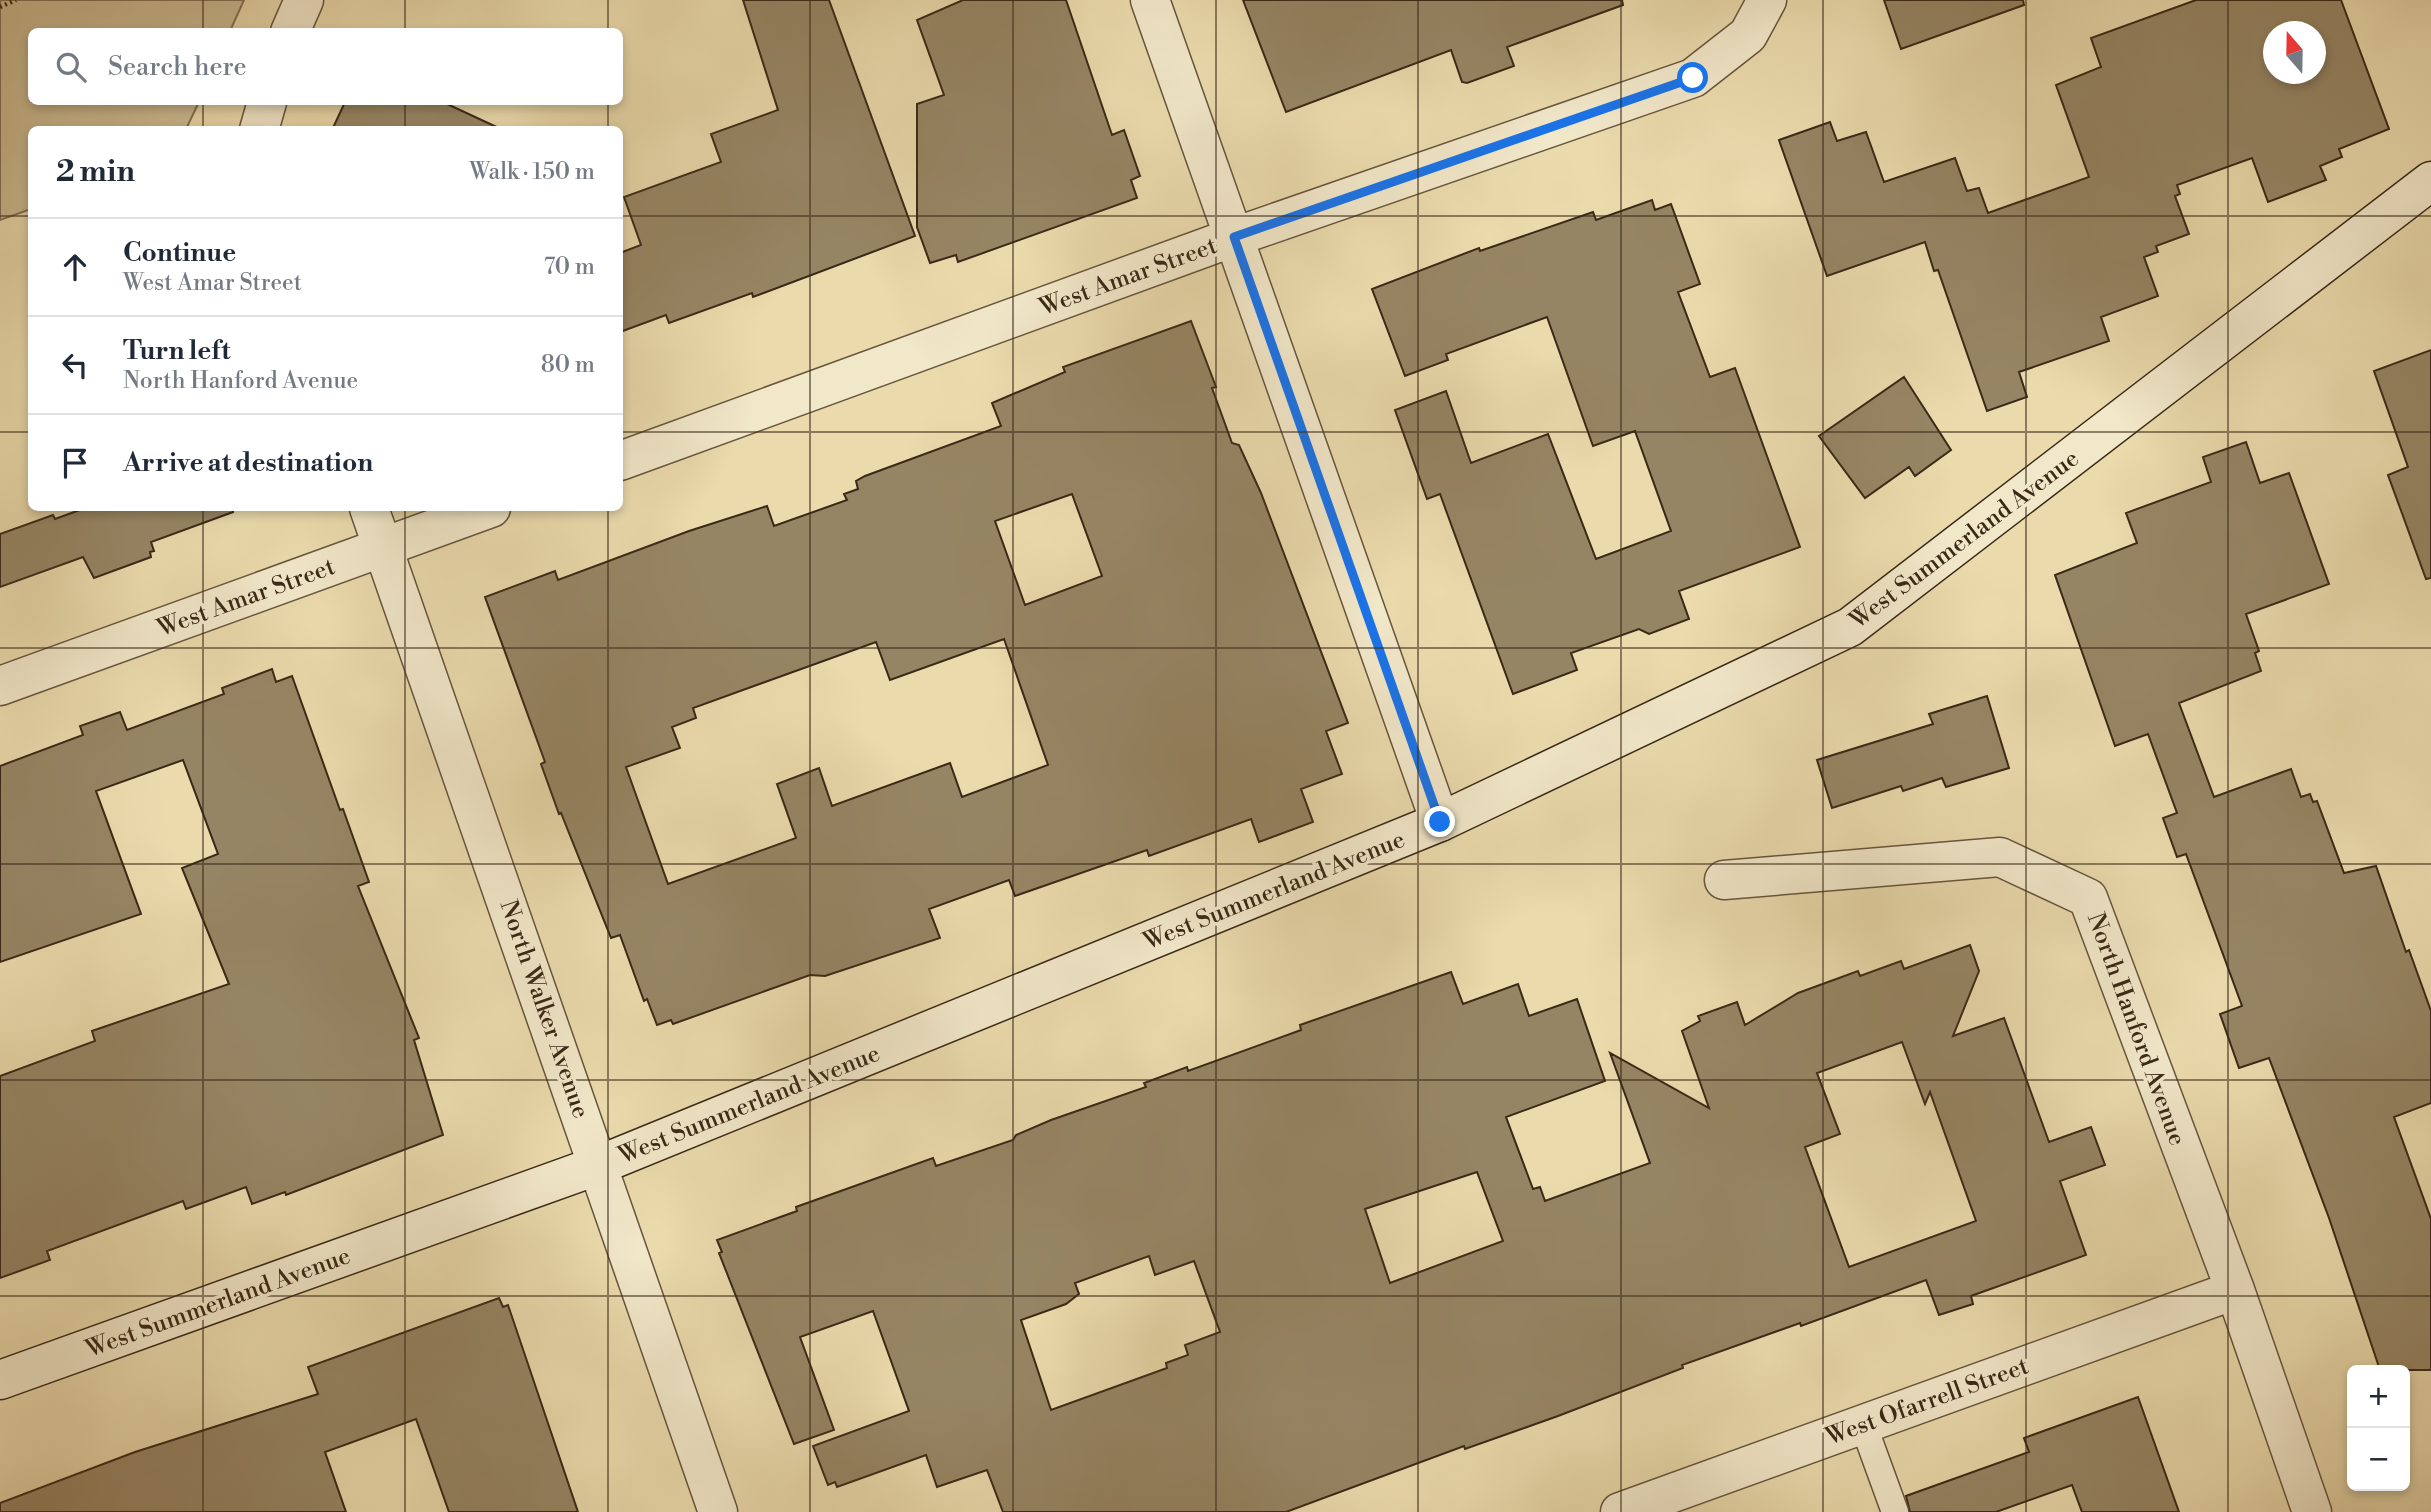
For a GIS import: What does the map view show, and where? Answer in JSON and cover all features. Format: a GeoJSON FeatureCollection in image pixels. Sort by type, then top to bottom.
{"type":"FeatureCollection","features":[{"type":"Feature","properties":{"kind":"street"},"geometry":{"type":"LineString","coordinates":[[292,28],[304,0]]}},
{"type":"Feature","properties":{"kind":"street"},"geometry":{"type":"LineString","coordinates":[[1150,0],[1440,822]]}},
{"type":"Feature","properties":{"kind":"street","name":"West Amar Street"},"geometry":{"type":"LineString","coordinates":[[623,460],[1234,237],[1693,78],[1748,35],[1766,0]]}},
{"type":"Feature","properties":{"kind":"street"},"geometry":{"type":"LineString","coordinates":[[260,126],[266,105]]}},
{"type":"Feature","properties":{"kind":"street","name":"West Summerland Avenue"},"geometry":{"type":"LineString","coordinates":[[0,1380],[599,1165],[1440,822],[1850,627],[2431,181]]}},
{"type":"Feature","properties":{"kind":"street","name":"North Walker Avenue"},"geometry":{"type":"LineString","coordinates":[[370,511],[718,1512]]}},
{"type":"Feature","properties":{"kind":"street","name":"West Amar Street"},"geometry":{"type":"LineString","coordinates":[[0,686],[483,511]]}},
{"type":"Feature","properties":{"kind":"street","name":"North Hanford Avenue"},"geometry":{"type":"LineString","coordinates":[[1724,880],[2000,857],[2088,898],[2235,1290],[2312,1512]]}},
{"type":"Feature","properties":{"kind":"street","name":"West Ofarrell Street"},"geometry":{"type":"LineString","coordinates":[[1620,1512],[2235,1290]]}},
{"type":"Feature","properties":{"kind":"lane"},"geometry":{"type":"LineString","coordinates":[[1863,1424],[1895,1512]]}},
{"type":"Feature","properties":{"kind":"path"},"geometry":{"type":"LineString","coordinates":[[0,7],[16,0]]}},
{"type":"Feature","properties":{"kind":"shaded area"},"geometry":{"type":"Polygon","coordinates":[[[0,0],[244,0],[231,28],[28,28],[28,105],[198,105],[187,126],[28,126],[28,210],[0,220],[0,0]]]}},
{"type":"Feature","properties":{"kind":"building"},"geometry":{"type":"Polygon","coordinates":[[[743,0],[829,0],[915,236],[753,297],[752,293],[669,323],[666,315],[623,331],[623,252],[641,245],[624,197],[721,162],[711,134],[778,110],[743,0]]]}},
{"type":"Feature","properties":{"kind":"building"},"geometry":{"type":"Polygon","coordinates":[[[963,0],[1066,0],[1112,135],[1124,130],[1140,176],[1131,180],[1137,198],[958,262],[956,255],[930,263],[917,227],[917,104],[944,95],[917,20],[963,0]]]}},
{"type":"Feature","properties":{"kind":"building"},"geometry":{"type":"Polygon","coordinates":[[[1243,0],[1622,0],[1623,5],[1507,47],[1514,66],[1467,83],[1462,82],[1451,50],[1286,112],[1243,0]]]}},
{"type":"Feature","properties":{"kind":"building"},"geometry":{"type":"Polygon","coordinates":[[[1884,0],[2023,0],[2024,5],[1901,49],[1884,0]]]}},
{"type":"Feature","properties":{"kind":"building"},"geometry":{"type":"Polygon","coordinates":[[[2196,0],[2341,0],[2389,129],[2339,149],[2342,157],[2320,166],[2326,180],[2268,202],[2252,158],[2177,185],[2180,194],[2175,196],[2189,234],[2156,246],[2158,252],[2144,257],[2158,296],[2101,317],[2109,341],[2019,372],[2027,397],[1987,411],[1938,270],[1934,271],[1925,242],[1827,276],[1779,140],[1830,122],[1837,141],[1866,132],[1884,182],[1955,158],[1967,191],[1979,188],[1988,213],[2089,177],[2056,85],[2101,67],[2091,38],[2196,0]]]}},
{"type":"Feature","properties":{"kind":"building"},"geometry":{"type":"Polygon","coordinates":[[[344,105],[449,105],[494,126],[334,126],[344,105]]]}},
{"type":"Feature","properties":{"kind":"building"},"geometry":{"type":"Polygon","coordinates":[[[1652,200],[1655,210],[1671,204],[1700,284],[1678,292],[1710,377],[1735,368],[1800,547],[1679,591],[1689,619],[1649,634],[1639,629],[1571,653],[1577,670],[1513,694],[1440,494],[1427,499],[1395,410],[1446,391],[1471,463],[1548,434],[1596,559],[1671,531],[1635,431],[1593,446],[1547,317],[1446,354],[1448,360],[1405,376],[1372,289],[1479,248],[1480,251],[1593,212],[1596,220],[1652,200]]]}},
{"type":"Feature","properties":{"kind":"building"},"geometry":{"type":"Polygon","coordinates":[[[1191,321],[1216,387],[1212,388],[1232,443],[1239,445],[1261,493],[1348,723],[1326,731],[1342,774],[1301,789],[1313,822],[1259,842],[1251,819],[1149,856],[1147,850],[1015,896],[1009,880],[929,909],[940,938],[825,976],[810,975],[673,1024],[671,1020],[657,1025],[647,999],[644,1001],[620,935],[611,938],[561,813],[559,814],[541,764],[545,762],[485,597],[555,571],[558,580],[689,531],[767,506],[774,526],[847,500],[844,494],[858,489],[856,481],[865,476],[1001,426],[992,403],[1065,372],[1063,367],[1191,321]],[[1072,494],[995,521],[1025,605],[1102,576],[1072,494]],[[1004,639],[890,680],[876,642],[693,708],[696,718],[672,727],[680,748],[626,767],[668,884],[796,838],[777,784],[819,768],[832,806],[950,763],[962,797],[1048,765],[1004,639]]]}},
{"type":"Feature","properties":{"kind":"building"},"geometry":{"type":"Polygon","coordinates":[[[2431,350],[2431,578],[2426,579],[2388,475],[2408,467],[2374,371],[2431,350]]]}},
{"type":"Feature","properties":{"kind":"building"},"geometry":{"type":"Polygon","coordinates":[[[1904,377],[1951,450],[1915,476],[1909,467],[1865,498],[1819,436],[1904,377]]]}},
{"type":"Feature","properties":{"kind":"building"},"geometry":{"type":"Polygon","coordinates":[[[2246,442],[2260,483],[2289,473],[2329,584],[2246,614],[2259,651],[2255,653],[2261,671],[2179,703],[2214,797],[2291,769],[2301,797],[2310,794],[2313,802],[2317,801],[2344,873],[2376,866],[2406,952],[2409,950],[2431,1011],[2431,1103],[2394,1117],[2431,1219],[2431,1370],[2410,1370],[2410,1365],[2378,1365],[2329,1218],[2269,1058],[2239,1068],[2220,1014],[2242,1006],[2186,854],[2177,857],[2163,818],[2177,813],[2148,734],[2115,746],[2055,575],[2137,543],[2126,513],[2211,482],[2203,457],[2246,442]]]}},
{"type":"Feature","properties":{"kind":"building"},"geometry":{"type":"Polygon","coordinates":[[[77,511],[233,512],[151,542],[154,551],[150,552],[151,557],[94,578],[83,557],[0,587],[0,534],[53,515],[55,519],[77,511]]]}},
{"type":"Feature","properties":{"kind":"building"},"geometry":{"type":"Polygon","coordinates":[[[272,669],[276,682],[292,676],[340,810],[343,809],[369,882],[358,886],[419,1038],[414,1040],[443,1135],[286,1195],[285,1192],[252,1204],[246,1187],[186,1209],[183,1201],[47,1251],[50,1260],[0,1278],[0,1076],[95,1041],[92,1031],[229,984],[182,868],[218,854],[183,760],[96,791],[141,914],[0,962],[0,766],[83,735],[80,726],[120,712],[127,730],[224,694],[222,688],[272,669]]]}},
{"type":"Feature","properties":{"kind":"building"},"geometry":{"type":"Polygon","coordinates":[[[1987,696],[2009,768],[1946,787],[1942,778],[1903,791],[1901,786],[1832,808],[1817,760],[1933,724],[1929,714],[1987,696]]]}},
{"type":"Feature","properties":{"kind":"building"},"geometry":{"type":"Polygon","coordinates":[[[1970,945],[1979,971],[1953,1036],[2004,1018],[2049,1142],[2091,1127],[2105,1165],[2060,1181],[2086,1255],[1971,1296],[1973,1304],[1939,1315],[1926,1280],[1801,1326],[1800,1323],[1682,1365],[1683,1368],[1558,1416],[1465,1449],[1464,1446],[1286,1512],[1003,1512],[987,1470],[937,1487],[926,1455],[837,1487],[835,1482],[828,1485],[813,1446],[909,1411],[873,1311],[800,1337],[834,1430],[794,1444],[719,1253],[722,1252],[717,1240],[797,1211],[796,1207],[933,1158],[936,1166],[1013,1140],[1016,1135],[1051,1120],[1146,1087],[1144,1083],[1187,1067],[1188,1071],[1301,1030],[1300,1025],[1451,972],[1463,1004],[1518,984],[1529,1016],[1577,999],[1605,1081],[1506,1117],[1533,1189],[1540,1187],[1545,1201],[1650,1163],[1610,1053],[1709,1108],[1682,1031],[1700,1021],[1698,1016],[1737,1002],[1745,1025],[1798,993],[1858,971],[1860,976],[1901,961],[1904,969],[1970,945]],[[1902,1042],[1817,1073],[1840,1134],[1805,1147],[1849,1267],[1976,1221],[1930,1092],[1925,1104],[1902,1042]],[[1477,1172],[1365,1209],[1390,1283],[1503,1241],[1477,1172]],[[1149,1256],[1075,1283],[1079,1294],[1066,1304],[1021,1320],[1051,1410],[1167,1368],[1166,1363],[1188,1355],[1185,1345],[1220,1332],[1194,1261],[1155,1275],[1149,1256]]]}},
{"type":"Feature","properties":{"kind":"building"},"geometry":{"type":"Polygon","coordinates":[[[499,1298],[503,1307],[508,1305],[578,1512],[449,1512],[416,1419],[325,1452],[346,1512],[0,1512],[0,1503],[135,1452],[318,1394],[308,1367],[499,1298]]]}},
{"type":"Feature","properties":{"kind":"building"},"geometry":{"type":"Polygon","coordinates":[[[2138,1397],[2179,1512],[2082,1512],[2072,1485],[1996,1512],[1910,1512],[1906,1496],[2029,1452],[2024,1438],[2138,1397]]]}},
{"type":"Feature","properties":{"kind":"route"},"geometry":{"type":"LineString","coordinates":[[1440,822],[1234,237],[1693,78]]}}]}
